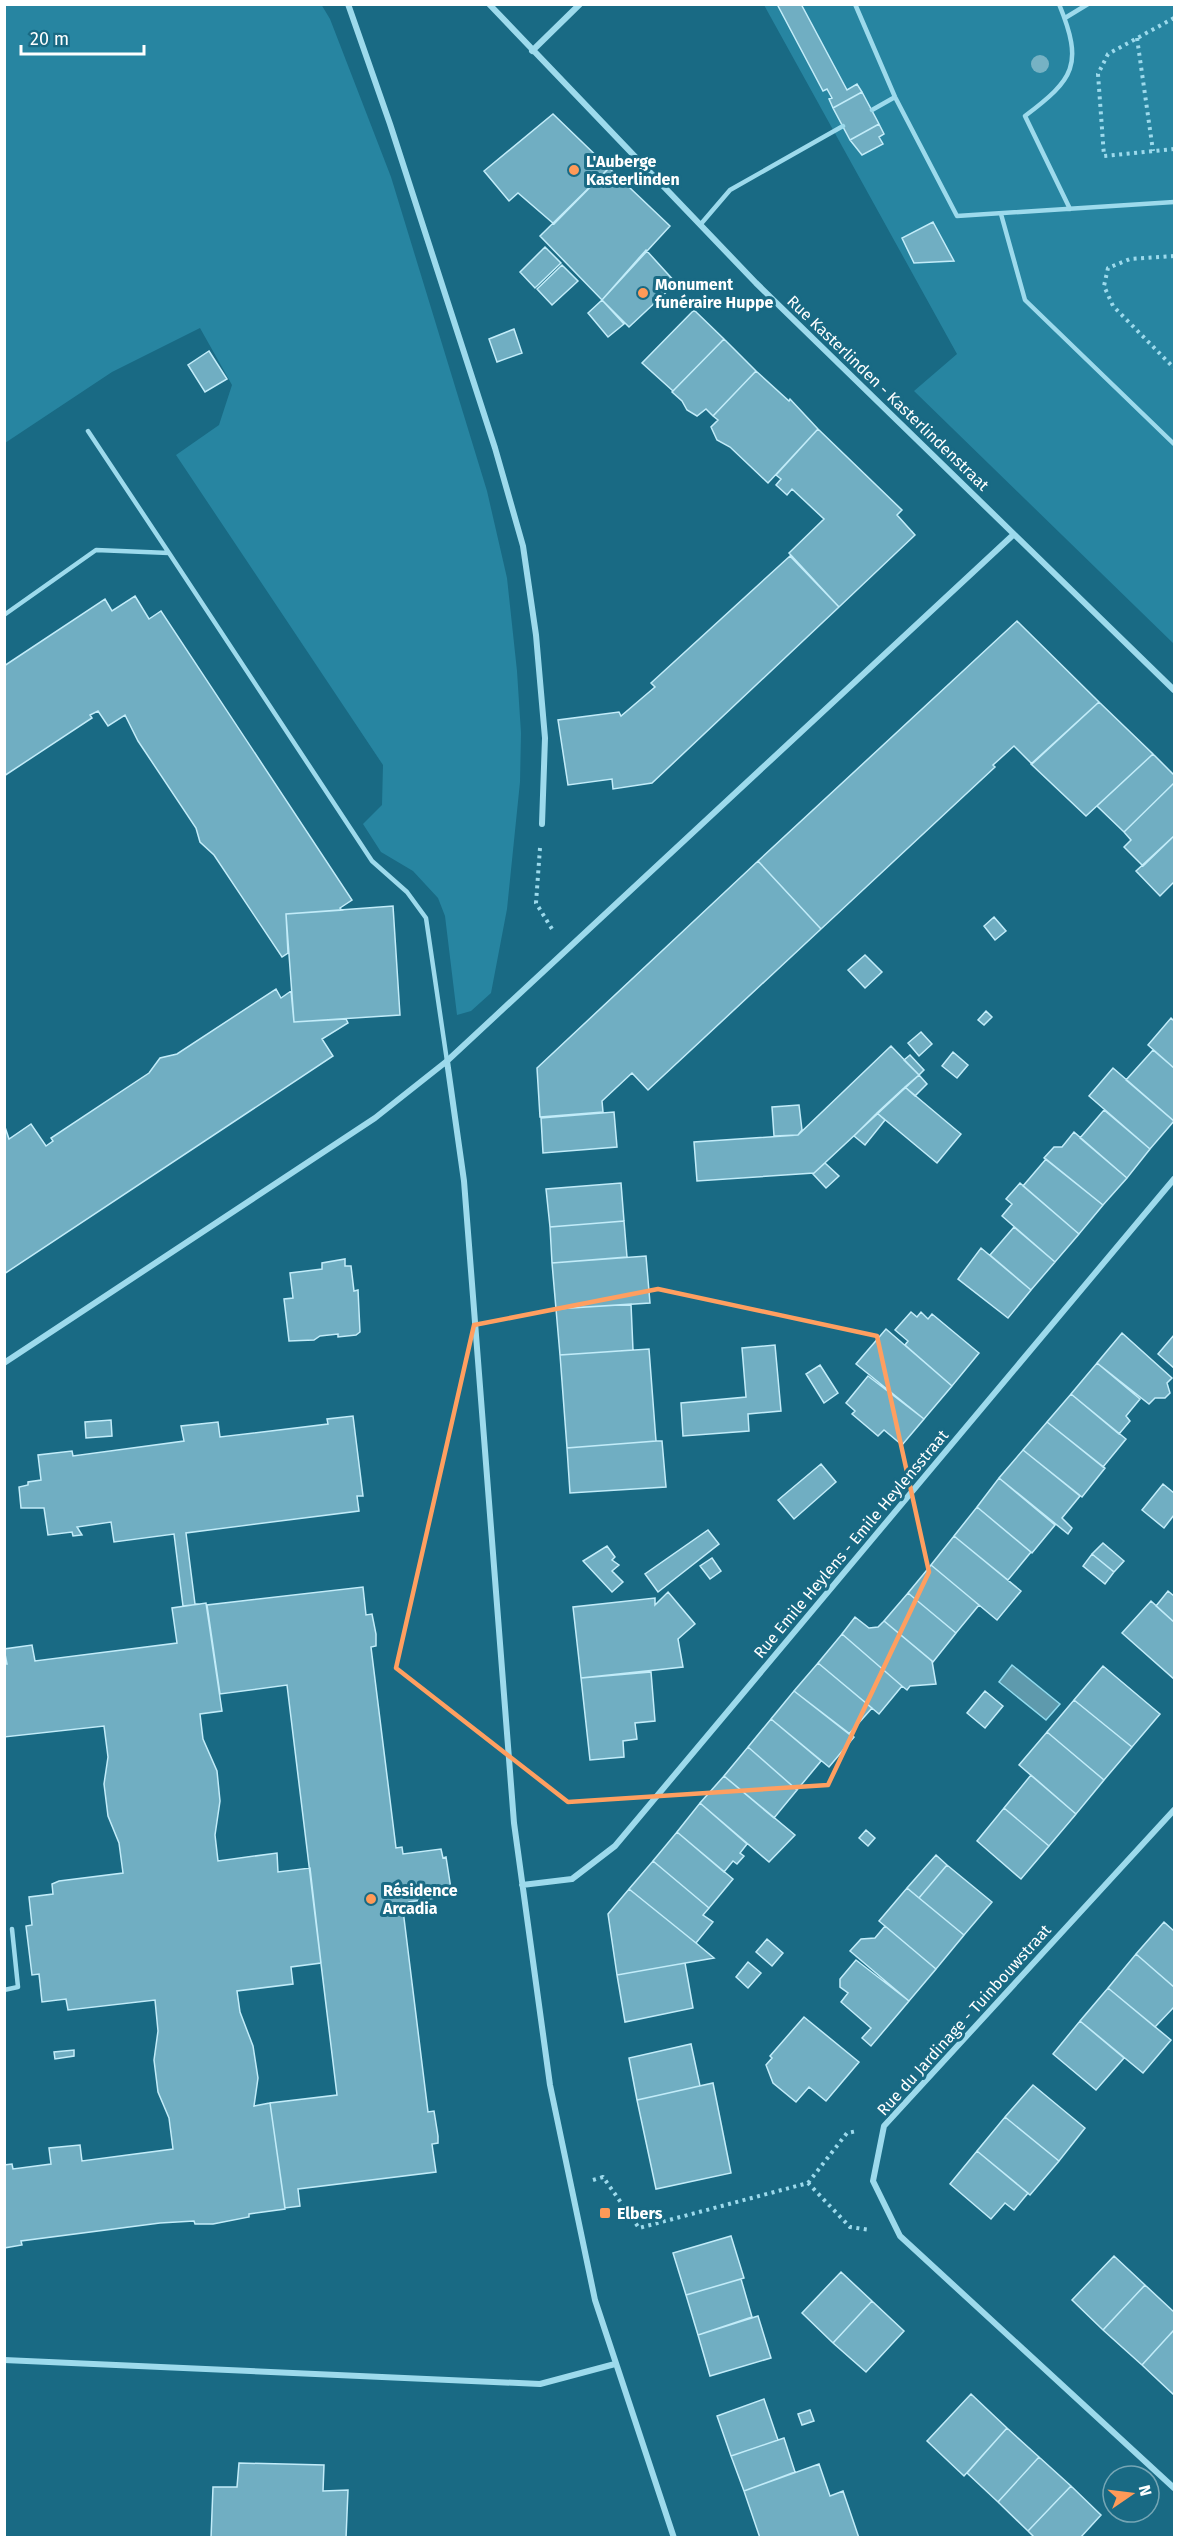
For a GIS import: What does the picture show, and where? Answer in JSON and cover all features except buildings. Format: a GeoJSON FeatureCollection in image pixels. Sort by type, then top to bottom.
{"type":"FeatureCollection","features":[{"type":"Feature","properties":{"kind":"street"},"geometry":{"type":"LineString","coordinates":[[348,4],[423,224],[523,546],[536,635],[545,738],[542,824]]}},
{"type":"Feature","properties":{"kind":"street","name":"Rue Kasterlinden - Kasterlindenstraat"},"geometry":{"type":"LineString","coordinates":[[489,4],[756,283],[1174,690]]}},
{"type":"Feature","properties":{"kind":"street"},"geometry":{"type":"LineString","coordinates":[[532,51],[580,4]]}},
{"type":"Feature","properties":{"kind":"street"},"geometry":{"type":"LineString","coordinates":[[4,1363],[375,1118],[447,1061],[1014,535]]}},
{"type":"Feature","properties":{"kind":"street"},"geometry":{"type":"LineString","coordinates":[[447,1061],[464,1181],[512,1805],[550,2085],[595,2300],[674,2538]]}},
{"type":"Feature","properties":{"kind":"street","name":"Rue Emile Heylens - Emile Heylensstraat"},"geometry":{"type":"LineString","coordinates":[[522,1885],[572,1879],[615,1846],[1174,1179]]}},
{"type":"Feature","properties":{"kind":"street","name":"Rue du Jardinage - Tuinbouwstraat"},"geometry":{"type":"LineString","coordinates":[[1174,1810],[884,2126],[873,2181],[900,2236],[1174,2488]]}},
{"type":"Feature","properties":{"kind":"street"},"geometry":{"type":"LineString","coordinates":[[4,2360],[540,2384],[615,2364]]}},
{"type":"Feature","properties":{"kind":"lane"},"geometry":{"type":"LineString","coordinates":[[855,4],[895,97],[957,216],[1174,202]]}},
{"type":"Feature","properties":{"kind":"lane"},"geometry":{"type":"LineString","coordinates":[[1059,4],[1073,49],[1070,74],[1053,95],[1025,116],[1070,209]]}},
{"type":"Feature","properties":{"kind":"lane"},"geometry":{"type":"LineString","coordinates":[[1065,18],[1088,4]]}},
{"type":"Feature","properties":{"kind":"lane"},"geometry":{"type":"LineString","coordinates":[[872,110],[895,97]]}},
{"type":"Feature","properties":{"kind":"lane"},"geometry":{"type":"LineString","coordinates":[[700,225],[730,190],[843,126]]}},
{"type":"Feature","properties":{"kind":"lane"},"geometry":{"type":"LineString","coordinates":[[1001,214],[1025,300],[1174,444]]}},
{"type":"Feature","properties":{"kind":"lane"},"geometry":{"type":"LineString","coordinates":[[88,431],[372,861],[407,892],[426,918],[447,1061]]}},
{"type":"Feature","properties":{"kind":"lane"},"geometry":{"type":"LineString","coordinates":[[4,615],[96,550],[169,553]]}},
{"type":"Feature","properties":{"kind":"lane"},"geometry":{"type":"LineString","coordinates":[[4,1990],[18,1988],[12,1929]]}},
{"type":"Feature","properties":{"kind":"path"},"geometry":{"type":"LineString","coordinates":[[1174,18],[1108,54],[1098,74],[1104,156],[1174,149]]}},
{"type":"Feature","properties":{"kind":"path"},"geometry":{"type":"LineString","coordinates":[[1137,38],[1153,151]]}},
{"type":"Feature","properties":{"kind":"path"},"geometry":{"type":"LineString","coordinates":[[1174,256],[1130,260],[1108,268],[1104,286],[1113,306],[1174,368]]}},
{"type":"Feature","properties":{"kind":"path"},"geometry":{"type":"LineString","coordinates":[[542,824],[536,903],[566,950]]}},
{"type":"Feature","properties":{"kind":"path"},"geometry":{"type":"LineString","coordinates":[[570,2186],[603,2177],[639,2228],[808,2183],[847,2133],[884,2126]]}},
{"type":"Feature","properties":{"kind":"path"},"geometry":{"type":"LineString","coordinates":[[808,2183],[850,2227],[900,2236]]}},
{"type":"Feature","properties":{"kind":"highlighted area"},"geometry":{"type":"Polygon","coordinates":[[[658,1289],[877,1336],[929,1572],[828,1785],[568,1802],[396,1668],[474,1325],[658,1289]]]}},
{"type":"Feature","properties":{"kind":"shaded area"},"geometry":{"type":"Polygon","coordinates":[[[5,4],[321,4],[330,19],[391,177],[487,491],[507,578],[521,733],[520,782],[507,909],[491,993],[471,1011],[457,1015],[445,916],[438,898],[413,871],[381,852],[363,824],[382,805],[383,765],[176,455],[219,425],[232,385],[200,328],[112,372],[5,443],[5,4]]]}},
{"type":"Feature","properties":{"kind":"shaded area"},"geometry":{"type":"Polygon","coordinates":[[[764,5],[1174,5],[1174,644],[914,391],[957,354],[764,5]]]}},
{"type":"Feature","properties":{"kind":"shaded area"},"geometry":{"type":"Polygon","coordinates":[[[1012,1665],[1060,1704],[1046,1720],[999,1682],[1012,1665]]]}},
{"type":"Feature","properties":{"kind":"place","name":"L'Auberge Kasterlinden"},"geometry":{"type":"Point","coordinates":[574,170]}},
{"type":"Feature","properties":{"kind":"place","name":"Monument funéraire Huppe"},"geometry":{"type":"Point","coordinates":[643,293]}},
{"type":"Feature","properties":{"kind":"place","name":"Résidence Arcadia"},"geometry":{"type":"Point","coordinates":[371,1899]}},
{"type":"Feature","properties":{"kind":"place","name":"Elbers"},"geometry":{"type":"Point","coordinates":[605,2213]}}]}
